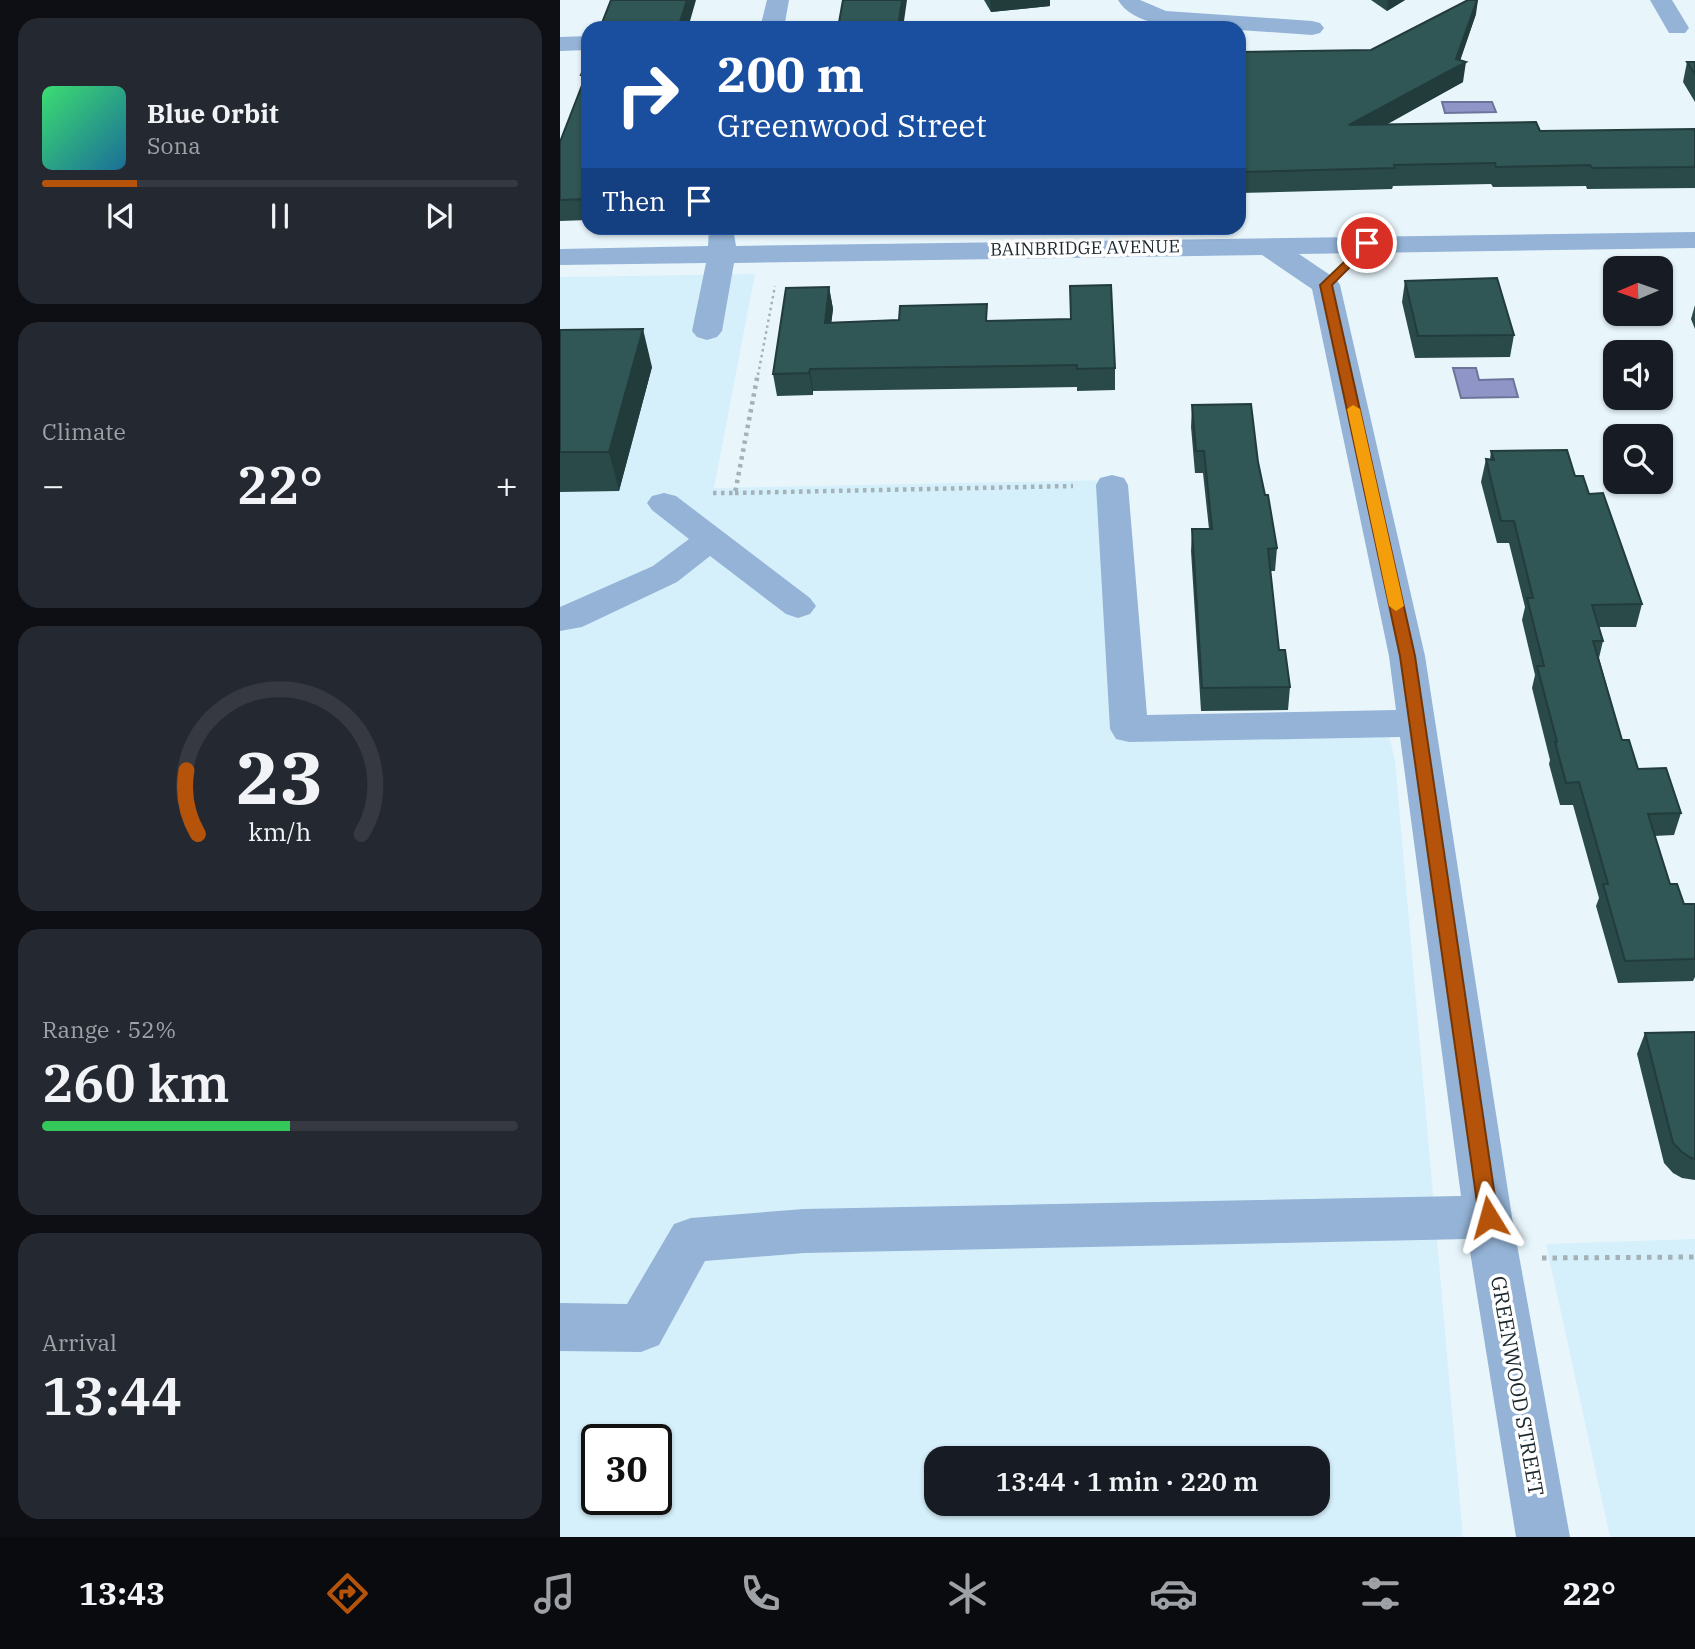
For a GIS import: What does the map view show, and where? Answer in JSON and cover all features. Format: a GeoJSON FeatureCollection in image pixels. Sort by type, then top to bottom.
{"type":"FeatureCollection","features":[{"type":"Feature","properties":{"kind":"street"},"geometry":{"type":"LineString","coordinates":[[774,21],[778,0]]}},
{"type":"Feature","properties":{"kind":"street"},"geometry":{"type":"LineString","coordinates":[[1129,0],[1132,5],[1163,18],[1208,21]]}},
{"type":"Feature","properties":{"kind":"street"},"geometry":{"type":"LineString","coordinates":[[1661,0],[1676,28]]}},
{"type":"Feature","properties":{"kind":"street"},"geometry":{"type":"LineString","coordinates":[[1246,24],[1312,28]]}},
{"type":"Feature","properties":{"kind":"street"},"geometry":{"type":"LineString","coordinates":[[560,44],[581,43]]}},
{"type":"Feature","properties":{"kind":"street","name":"BAINBRIDGE AVENUE"},"geometry":{"type":"LineString","coordinates":[[560,257],[722,241],[1266,245],[1695,240]]}},
{"type":"Feature","properties":{"kind":"street"},"geometry":{"type":"LineString","coordinates":[[707,331],[722,241]]}},
{"type":"Feature","properties":{"kind":"street"},"geometry":{"type":"LineString","coordinates":[[1266,245],[1326,285],[1367,243]]}},
{"type":"Feature","properties":{"kind":"street","name":"GREENWOOD STREET"},"geometry":{"type":"LineString","coordinates":[[1326,285],[1407,656],[1492,1238],[1543,1537]]}},
{"type":"Feature","properties":{"kind":"street"},"geometry":{"type":"LineString","coordinates":[[1112,485],[1129,729],[1417,723]]}},
{"type":"Feature","properties":{"kind":"street"},"geometry":{"type":"LineString","coordinates":[[664,503],[799,606]]}},
{"type":"Feature","properties":{"kind":"street"},"geometry":{"type":"LineString","coordinates":[[560,619],[569,619],[664,574],[710,539]]}},
{"type":"Feature","properties":{"kind":"street"},"geometry":{"type":"LineString","coordinates":[[560,1327],[641,1328],[691,1240],[804,1231],[1492,1238]]}},
{"type":"Feature","properties":{"kind":"path"},"geometry":{"type":"LineString","coordinates":[[735,493],[777,276]]}},
{"type":"Feature","properties":{"kind":"path"},"geometry":{"type":"LineString","coordinates":[[708,493],[1112,485]]}},
{"type":"Feature","properties":{"kind":"path"},"geometry":{"type":"LineString","coordinates":[[1492,1238],[1695,1256]]}},
{"type":"Feature","properties":{"kind":"shaded area"},"geometry":{"type":"Polygon","coordinates":[[[755,274],[714,488],[1111,480],[1129,729],[1386,724],[1395,760],[1463,1537],[560,1537],[560,277],[755,274]]]}},
{"type":"Feature","properties":{"kind":"shaded area"},"geometry":{"type":"Polygon","coordinates":[[[1695,1239],[1695,1537],[1610,1537],[1546,1244],[1695,1239]]]}},
{"type":"Feature","properties":{"kind":"water"},"geometry":{"type":"Polygon","coordinates":[[[1442,102],[1492,102],[1496,112],[1445,113],[1442,102]]]}},
{"type":"Feature","properties":{"kind":"water"},"geometry":{"type":"Polygon","coordinates":[[[1453,368],[1476,368],[1479,380],[1513,379],[1518,397],[1461,398],[1453,368]]]}},
{"type":"Feature","properties":{"kind":"building"},"geometry":{"type":"Polygon","coordinates":[[[611,0],[687,0],[680,21],[603,21],[611,0]]]}},
{"type":"Feature","properties":{"kind":"building"},"geometry":{"type":"Polygon","coordinates":[[[843,0],[902,0],[899,21],[839,21],[843,0]]]}},
{"type":"Feature","properties":{"kind":"building"},"geometry":{"type":"Polygon","coordinates":[[[1468,0],[1477,0],[1456,59],[1466,62],[1349,125],[1536,122],[1540,131],[1695,129],[1695,167],[1496,167],[1495,163],[1246,172],[1246,52],[1371,50],[1468,0]]]}},
{"type":"Feature","properties":{"kind":"building"},"geometry":{"type":"Polygon","coordinates":[[[1687,62],[1695,62],[1695,74],[1687,62]]]}},
{"type":"Feature","properties":{"kind":"building"},"geometry":{"type":"Polygon","coordinates":[[[581,88],[581,199],[560,200],[560,142],[581,88]]]}},
{"type":"Feature","properties":{"kind":"building"},"geometry":{"type":"Polygon","coordinates":[[[1497,278],[1514,335],[1418,336],[1405,281],[1497,278]]]}},
{"type":"Feature","properties":{"kind":"building"},"geometry":{"type":"Polygon","coordinates":[[[1111,285],[1115,368],[1077,369],[1077,365],[810,369],[809,373],[773,374],[786,288],[829,287],[825,323],[899,320],[900,306],[987,304],[986,321],[1071,319],[1070,286],[1111,285]]]}},
{"type":"Feature","properties":{"kind":"building"},"geometry":{"type":"Polygon","coordinates":[[[643,329],[609,452],[560,452],[560,330],[643,329]]]}},
{"type":"Feature","properties":{"kind":"building"},"geometry":{"type":"Polygon","coordinates":[[[1251,404],[1258,462],[1265,495],[1268,495],[1277,548],[1268,549],[1279,650],[1285,650],[1290,687],[1202,688],[1192,529],[1212,529],[1204,451],[1196,451],[1192,405],[1251,404]]]}},
{"type":"Feature","properties":{"kind":"building"},"geometry":{"type":"Polygon","coordinates":[[[1567,450],[1575,476],[1583,476],[1589,494],[1603,493],[1642,604],[1592,605],[1603,641],[1593,641],[1622,740],[1629,740],[1638,769],[1666,768],[1681,813],[1648,814],[1670,884],[1677,884],[1684,904],[1695,904],[1695,959],[1625,961],[1603,884],[1608,884],[1579,782],[1566,783],[1555,742],[1537,666],[1544,666],[1527,598],[1533,598],[1514,521],[1501,521],[1486,459],[1494,460],[1491,451],[1567,450]]]}},
{"type":"Feature","properties":{"kind":"building"},"geometry":{"type":"Polygon","coordinates":[[[1695,1032],[1695,1159],[1673,1143],[1645,1033],[1695,1032]]]}},
{"type":"Feature","properties":{"kind":"slow traffic"},"geometry":{"type":"LineString","coordinates":[[1353,409],[1396,606]]}},
{"type":"Feature","properties":{"kind":"route"},"geometry":{"type":"LineString","coordinates":[[1367,243],[1326,285],[1407,656],[1489,1217]]}}]}
